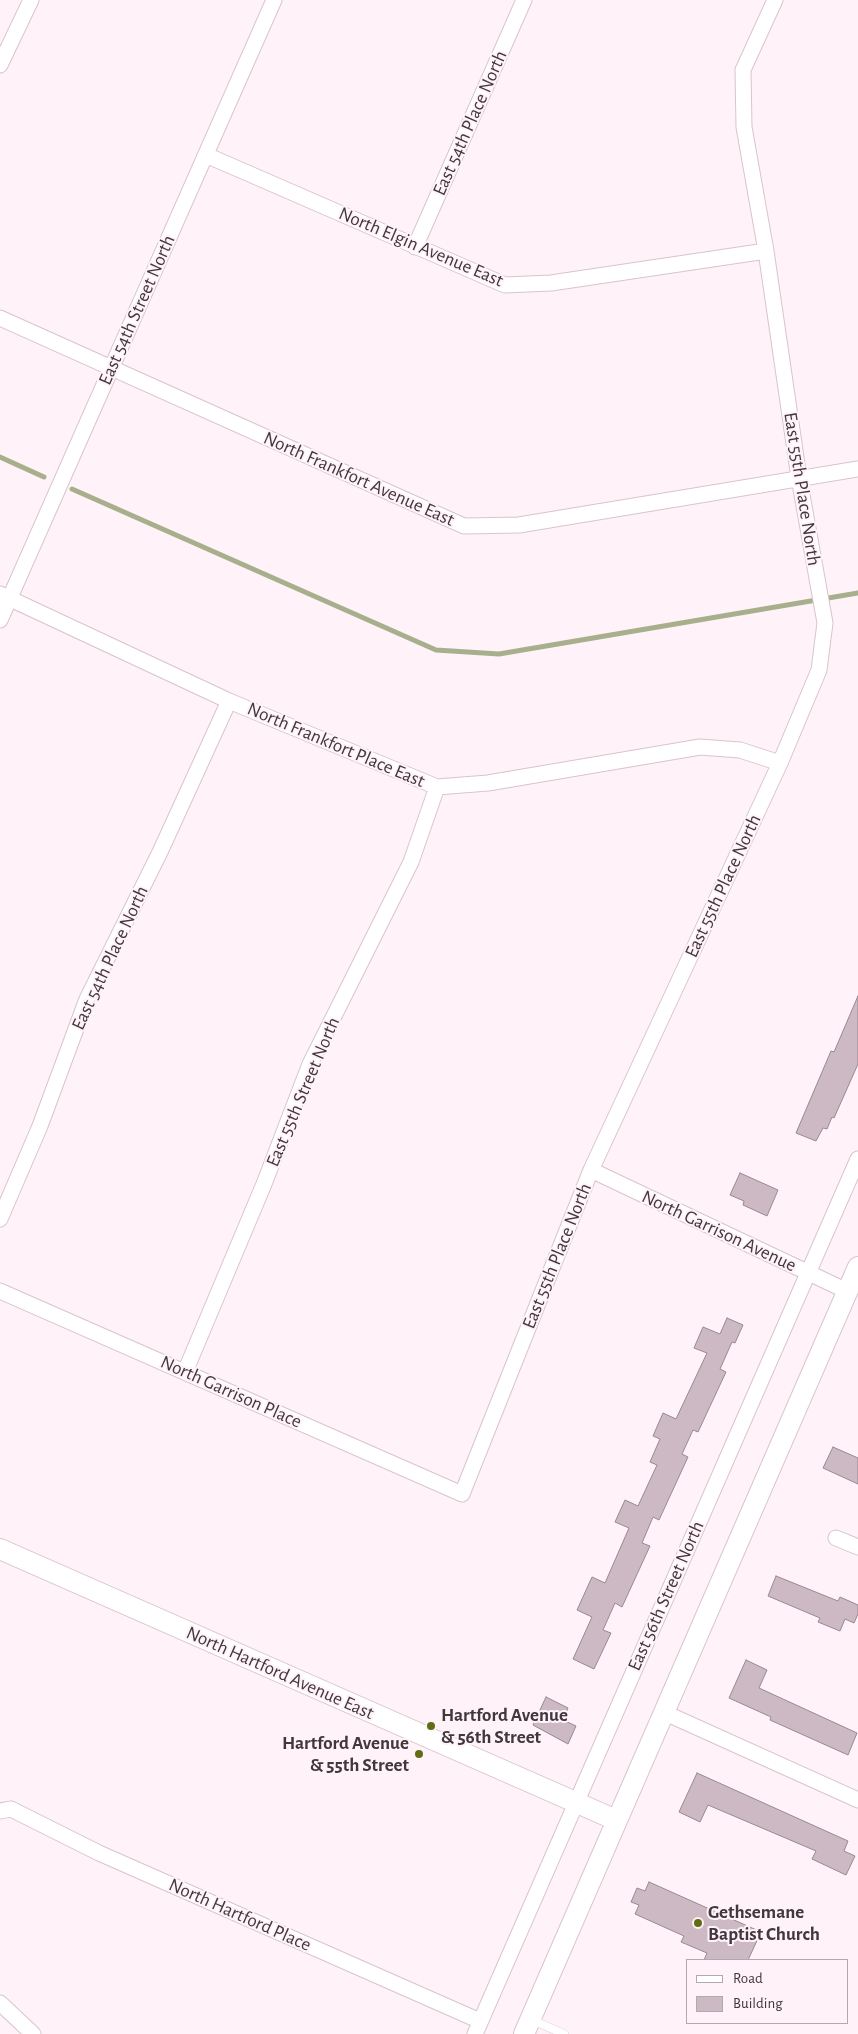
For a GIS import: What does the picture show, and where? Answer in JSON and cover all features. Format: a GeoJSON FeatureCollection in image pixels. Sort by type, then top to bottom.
{"type":"FeatureCollection","features":[{"type":"Feature","properties":{"kind":"street"},"geometry":{"type":"LineString","coordinates":[[0,65],[31,0]]}},
{"type":"Feature","properties":{"kind":"street","name":"East 54th Street North"},"geometry":{"type":"LineString","coordinates":[[0,620],[5,596],[111,368],[274,0]]}},
{"type":"Feature","properties":{"kind":"street","name":"East 54th Place North"},"geometry":{"type":"LineString","coordinates":[[416,247],[524,0]]}},
{"type":"Feature","properties":{"kind":"street"},"geometry":{"type":"LineString","coordinates":[[766,251],[744,127],[743,70],[775,0]]}},
{"type":"Feature","properties":{"kind":"street","name":"North Elgin Avenue East"},"geometry":{"type":"LineString","coordinates":[[206,155],[505,285],[551,283],[766,251]]}},
{"type":"Feature","properties":{"kind":"street","name":"East 55th Place North"},"geometry":{"type":"LineString","coordinates":[[462,1494],[592,1170],[780,763],[819,670],[825,623],[799,478],[766,251]]}},
{"type":"Feature","properties":{"kind":"street","name":"North Frankfort Avenue East"},"geometry":{"type":"LineString","coordinates":[[0,318],[464,526],[518,525],[858,469]]}},
{"type":"Feature","properties":{"kind":"street","name":"North Frankfort Place East"},"geometry":{"type":"LineString","coordinates":[[5,596],[229,701],[437,787],[488,783],[700,747],[740,750],[780,763]]}},
{"type":"Feature","properties":{"kind":"street","name":"East 54th Place North"},"geometry":{"type":"LineString","coordinates":[[0,1219],[40,1126],[87,999],[160,852],[229,701]]}},
{"type":"Feature","properties":{"kind":"street","name":"East 55th Street North"},"geometry":{"type":"LineString","coordinates":[[185,1372],[264,1184],[310,1064],[412,862],[437,787]]}},
{"type":"Feature","properties":{"kind":"street","name":"East 56th Street North"},"geometry":{"type":"LineString","coordinates":[[478,2028],[858,1159]]}},
{"type":"Feature","properties":{"kind":"street","name":"North Garrison Avenue"},"geometry":{"type":"LineString","coordinates":[[592,1170],[847,1291]]}},
{"type":"Feature","properties":{"kind":"street"},"geometry":{"type":"LineString","coordinates":[[527,2027],[662,1712],[858,1266]]}},
{"type":"Feature","properties":{"kind":"street","name":"North Garrison Place"},"geometry":{"type":"LineString","coordinates":[[0,1291],[462,1494]]}},
{"type":"Feature","properties":{"kind":"street"},"geometry":{"type":"LineString","coordinates":[[836,1538],[858,1547]]}},
{"type":"Feature","properties":{"kind":"street","name":"North Hartford Avenue East"},"geometry":{"type":"LineString","coordinates":[[0,1549],[575,1804],[616,1820]]}},
{"type":"Feature","properties":{"kind":"street"},"geometry":{"type":"LineString","coordinates":[[662,1712],[858,1800]]}},
{"type":"Feature","properties":{"kind":"street","name":"North Hartford Place"},"geometry":{"type":"LineString","coordinates":[[0,1810],[11,1809],[99,1853],[478,2028]]}},
{"type":"Feature","properties":{"kind":"street"},"geometry":{"type":"LineString","coordinates":[[0,2003],[33,2034]]}},
{"type":"Feature","properties":{"kind":"lane"},"geometry":{"type":"LineString","coordinates":[[527,2027],[564,2034]]}},
{"type":"Feature","properties":{"kind":"building"},"geometry":{"type":"Polygon","coordinates":[[[858,996],[858,1064],[834,1118],[832,1117],[827,1129],[823,1128],[816,1141],[796,1133],[831,1051],[834,1052],[858,996]]]}},
{"type":"Feature","properties":{"kind":"building"},"geometry":{"type":"Polygon","coordinates":[[[740,1173],[778,1190],[767,1216],[743,1205],[744,1201],[730,1195],[740,1173]]]}},
{"type":"Feature","properties":{"kind":"building"},"geometry":{"type":"Polygon","coordinates":[[[727,1318],[743,1325],[735,1343],[732,1342],[720,1369],[726,1372],[698,1432],[693,1430],[682,1454],[688,1457],[659,1520],[653,1517],[642,1543],[650,1546],[622,1607],[615,1603],[603,1630],[611,1633],[594,1669],[573,1659],[592,1617],[577,1610],[592,1577],[605,1583],[629,1528],[615,1522],[625,1500],[638,1506],[657,1465],[650,1462],[660,1439],[653,1436],[663,1413],[676,1419],[707,1353],[694,1348],[703,1327],[720,1334],[727,1318]]]}},
{"type":"Feature","properties":{"kind":"building"},"geometry":{"type":"Polygon","coordinates":[[[833,1447],[858,1458],[858,1484],[823,1468],[833,1447]]]}},
{"type":"Feature","properties":{"kind":"building"},"geometry":{"type":"Polygon","coordinates":[[[776,1576],[838,1601],[840,1597],[858,1605],[858,1614],[854,1623],[845,1619],[840,1631],[818,1622],[820,1618],[768,1596],[776,1576]]]}},
{"type":"Feature","properties":{"kind":"building"},"geometry":{"type":"Polygon","coordinates":[[[746,1660],[767,1670],[759,1688],[857,1733],[848,1755],[770,1720],[771,1717],[729,1698],[746,1660]]]}},
{"type":"Feature","properties":{"kind":"building"},"geometry":{"type":"Polygon","coordinates":[[[546,1697],[568,1708],[563,1720],[576,1726],[568,1744],[533,1725],[546,1697]]]}},
{"type":"Feature","properties":{"kind":"building"},"geometry":{"type":"Polygon","coordinates":[[[697,1773],[848,1841],[844,1851],[855,1856],[846,1875],[812,1859],[816,1851],[708,1805],[700,1822],[679,1812],[697,1773]]]}},
{"type":"Feature","properties":{"kind":"building","name":"Gethsemane Baptist Church"},"geometry":{"type":"Polygon","coordinates":[[[649,1882],[761,1932],[748,1959],[704,1959],[707,1953],[681,1942],[684,1936],[635,1914],[639,1905],[631,1902],[637,1888],[645,1891],[649,1882]]]}},
{"type":"Feature","properties":{"kind":"waterway"},"geometry":{"type":"LineString","coordinates":[[0,457],[44,477]]}},
{"type":"Feature","properties":{"kind":"waterway"},"geometry":{"type":"LineString","coordinates":[[72,489],[436,650],[499,654],[858,593]]}},
{"type":"Feature","properties":{"kind":"place","name":"Hartford Avenue & 56th Street"},"geometry":{"type":"Point","coordinates":[431,1726]}},
{"type":"Feature","properties":{"kind":"place","name":"Hartford Avenue & 55th Street"},"geometry":{"type":"Point","coordinates":[419,1754]}},
{"type":"Feature","properties":{"kind":"place","name":"Gethsemane Baptist Church"},"geometry":{"type":"Point","coordinates":[698,1923]}}]}
